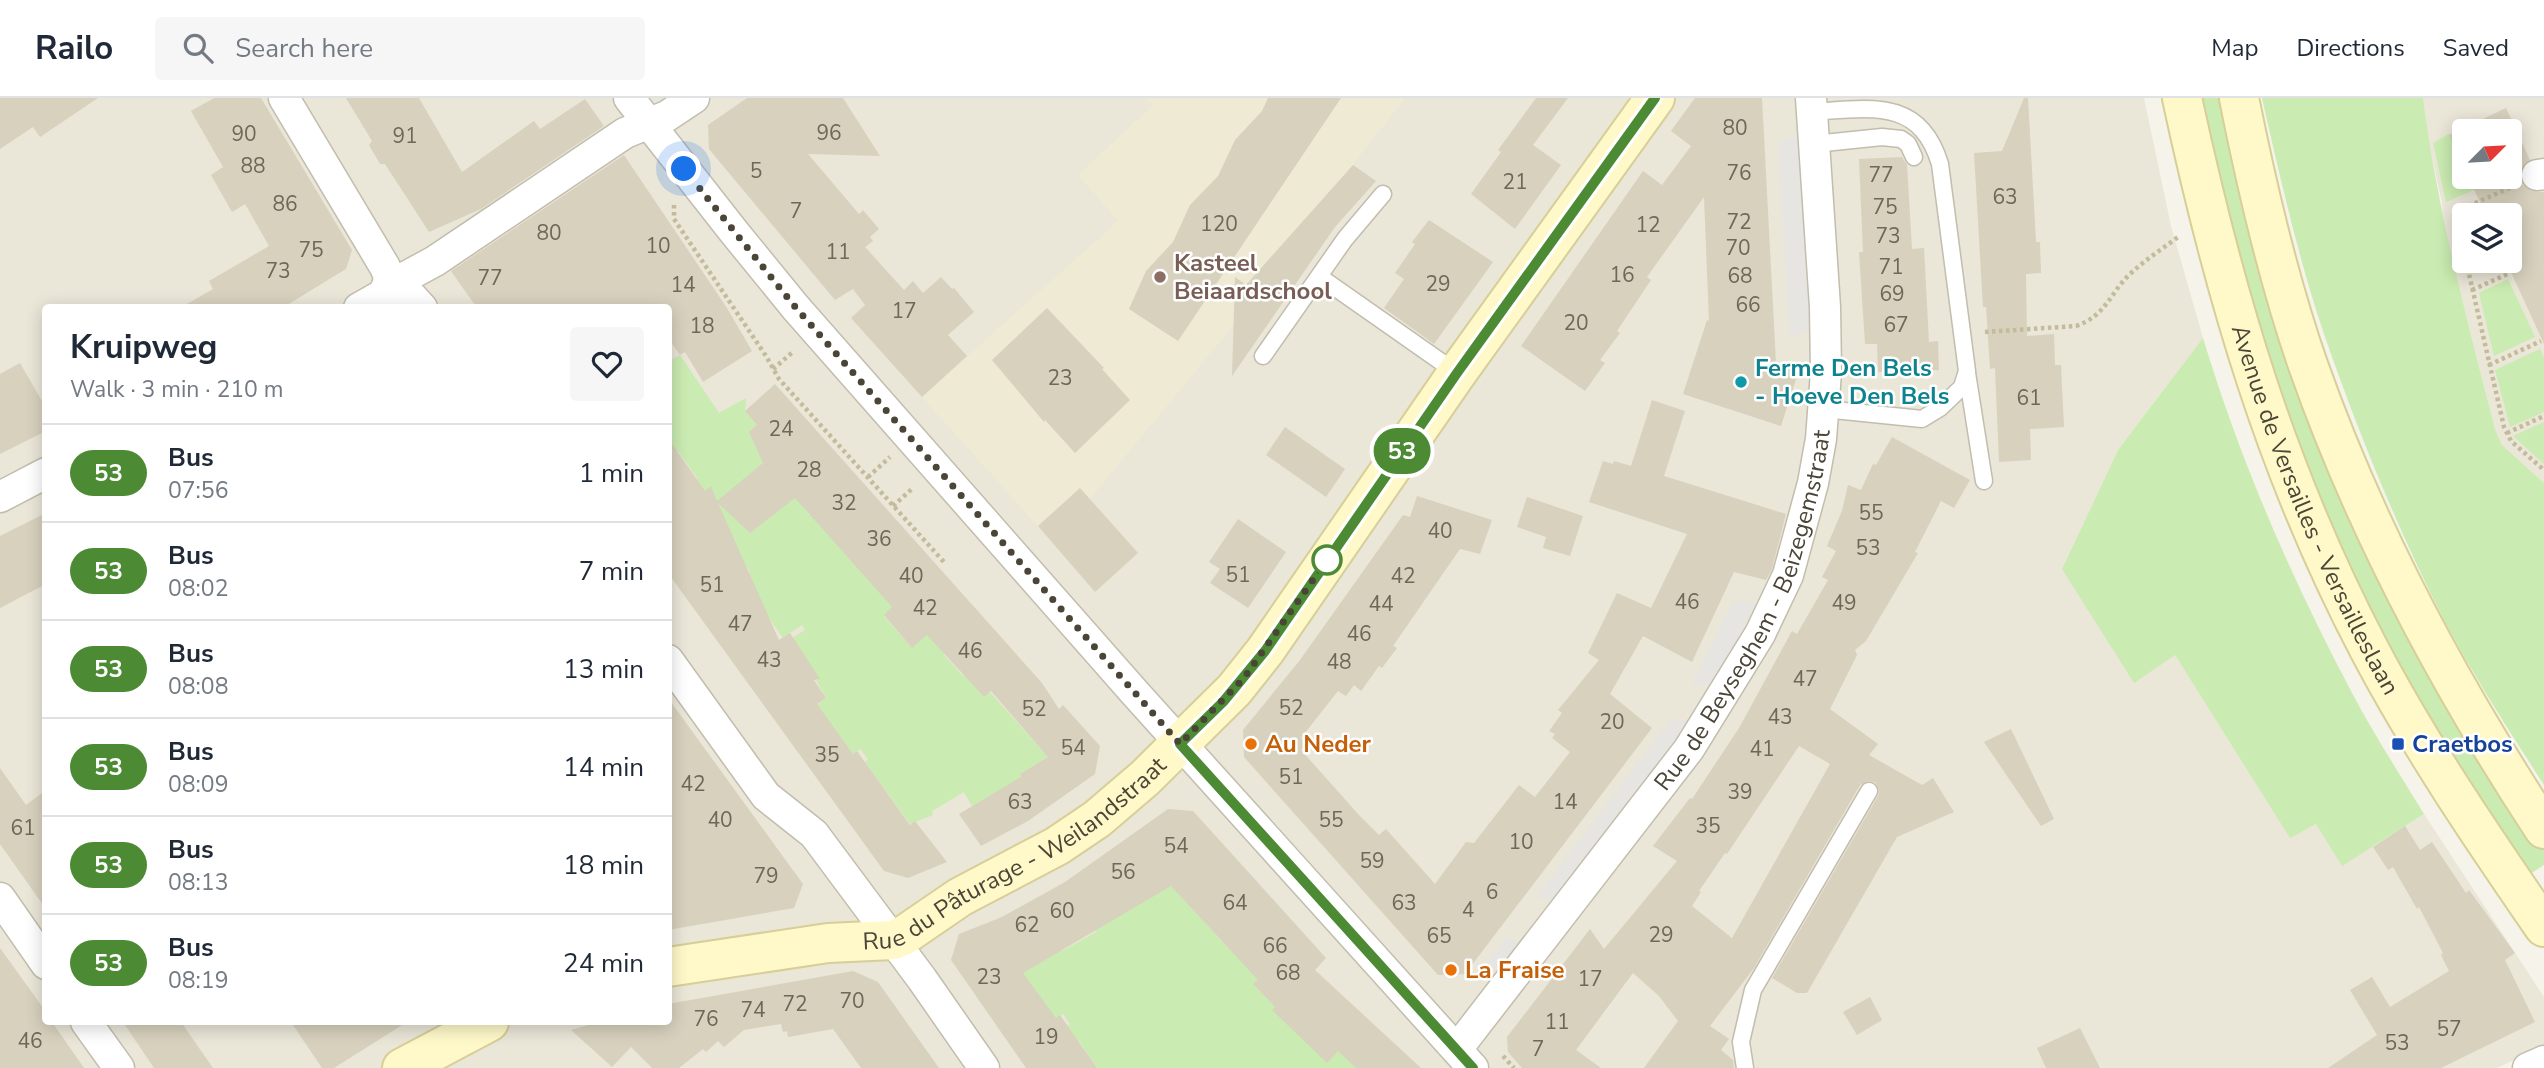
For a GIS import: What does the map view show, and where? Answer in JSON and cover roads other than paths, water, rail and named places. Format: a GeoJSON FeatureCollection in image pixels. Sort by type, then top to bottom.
{"type":"FeatureCollection","features":[{"type":"Feature","properties":{"kind":"street"},"geometry":{"type":"LineString","coordinates":[[284,98],[385,267],[389,277],[387,288]]}},
{"type":"Feature","properties":{"kind":"street"},"geometry":{"type":"LineString","coordinates":[[629,98],[796,308],[1180,744],[1465,1058]]}},
{"type":"Feature","properties":{"kind":"street"},"geometry":{"type":"LineString","coordinates":[[366,304],[625,134],[667,116],[694,98]]}},
{"type":"Feature","properties":{"kind":"street","name":"Rue du Pâturage - Weilandstraat"},"geometry":{"type":"LineString","coordinates":[[672,966],[828,943],[893,940],[960,897],[1077,833],[1121,800],[1223,702],[1260,658],[1457,373],[1655,98]]}},
{"type":"Feature","properties":{"kind":"street","name":"Avenue de Versailles - Versailleslaan"},"geometry":{"type":"LineString","coordinates":[[2182,98],[2235,317],[2272,427],[2310,524],[2364,639],[2401,706],[2449,786],[2532,883],[2543,925]]}},
{"type":"Feature","properties":{"kind":"street","name":"Avenue de Versailles - Versailleslaan"},"geometry":{"type":"LineString","coordinates":[[2239,98],[2262,203],[2294,321],[2351,474],[2397,576],[2452,681],[2544,829]]}},
{"type":"Feature","properties":{"kind":"street","name":"Rue de Beyseghem - Beizegemstraat"},"geometry":{"type":"LineString","coordinates":[[1465,1058],[1689,749],[1760,634],[1788,575],[1813,483],[1824,409],[1825,307],[1812,105]]}},
{"type":"Feature","properties":{"kind":"street"},"geometry":{"type":"LineString","coordinates":[[387,288],[411,296],[418,304]]}},
{"type":"Feature","properties":{"kind":"street"},"geometry":{"type":"LineString","coordinates":[[0,497],[42,475]]}},
{"type":"Feature","properties":{"kind":"street"},"geometry":{"type":"LineString","coordinates":[[672,666],[766,796],[814,834],[984,1068]]}},
{"type":"Feature","properties":{"kind":"street"},"geometry":{"type":"LineString","coordinates":[[0,898],[42,958]]}},
{"type":"Feature","properties":{"kind":"street"},"geometry":{"type":"LineString","coordinates":[[88,1025],[119,1068]]}},
{"type":"Feature","properties":{"kind":"street"},"geometry":{"type":"LineString","coordinates":[[402,1068],[483,1025]]}},
{"type":"Feature","properties":{"kind":"street"},"geometry":{"type":"LineString","coordinates":[[2529,1068],[2544,1061]]}},
{"type":"Feature","properties":{"kind":"lane"},"geometry":{"type":"LineString","coordinates":[[1812,105],[1895,109],[1914,118],[1932,139],[1940,164],[1984,481]]}},
{"type":"Feature","properties":{"kind":"lane"},"geometry":{"type":"LineString","coordinates":[[1814,144],[1892,137],[1908,144],[1914,157]]}},
{"type":"Feature","properties":{"kind":"lane"},"geometry":{"type":"LineString","coordinates":[[1263,356],[1345,239],[1382,194]]}},
{"type":"Feature","properties":{"kind":"lane"},"geometry":{"type":"LineString","coordinates":[[1320,277],[1457,373]]}},
{"type":"Feature","properties":{"kind":"lane"},"geometry":{"type":"LineString","coordinates":[[1824,409],[1922,419],[1940,408],[1962,387],[1967,371]]}},
{"type":"Feature","properties":{"kind":"lane"},"geometry":{"type":"LineString","coordinates":[[1745,1068],[1741,1042],[1753,990],[1868,791]]}},
{"type":"Feature","properties":{"kind":"place","name":"Kasteel Beiaardschool"},"geometry":{"type":"Point","coordinates":[1160,277]}},
{"type":"Feature","properties":{"kind":"place","name":"Ferme Den Bels - Hoeve Den Bels"},"geometry":{"type":"Point","coordinates":[1741,382]}},
{"type":"Feature","properties":{"kind":"place","name":"Au Neder"},"geometry":{"type":"Point","coordinates":[1251,744]}},
{"type":"Feature","properties":{"kind":"place","name":"Craetbos"},"geometry":{"type":"Point","coordinates":[2398,744]}},
{"type":"Feature","properties":{"kind":"place","name":"La Fraise"},"geometry":{"type":"Point","coordinates":[1451,970]}}]}
